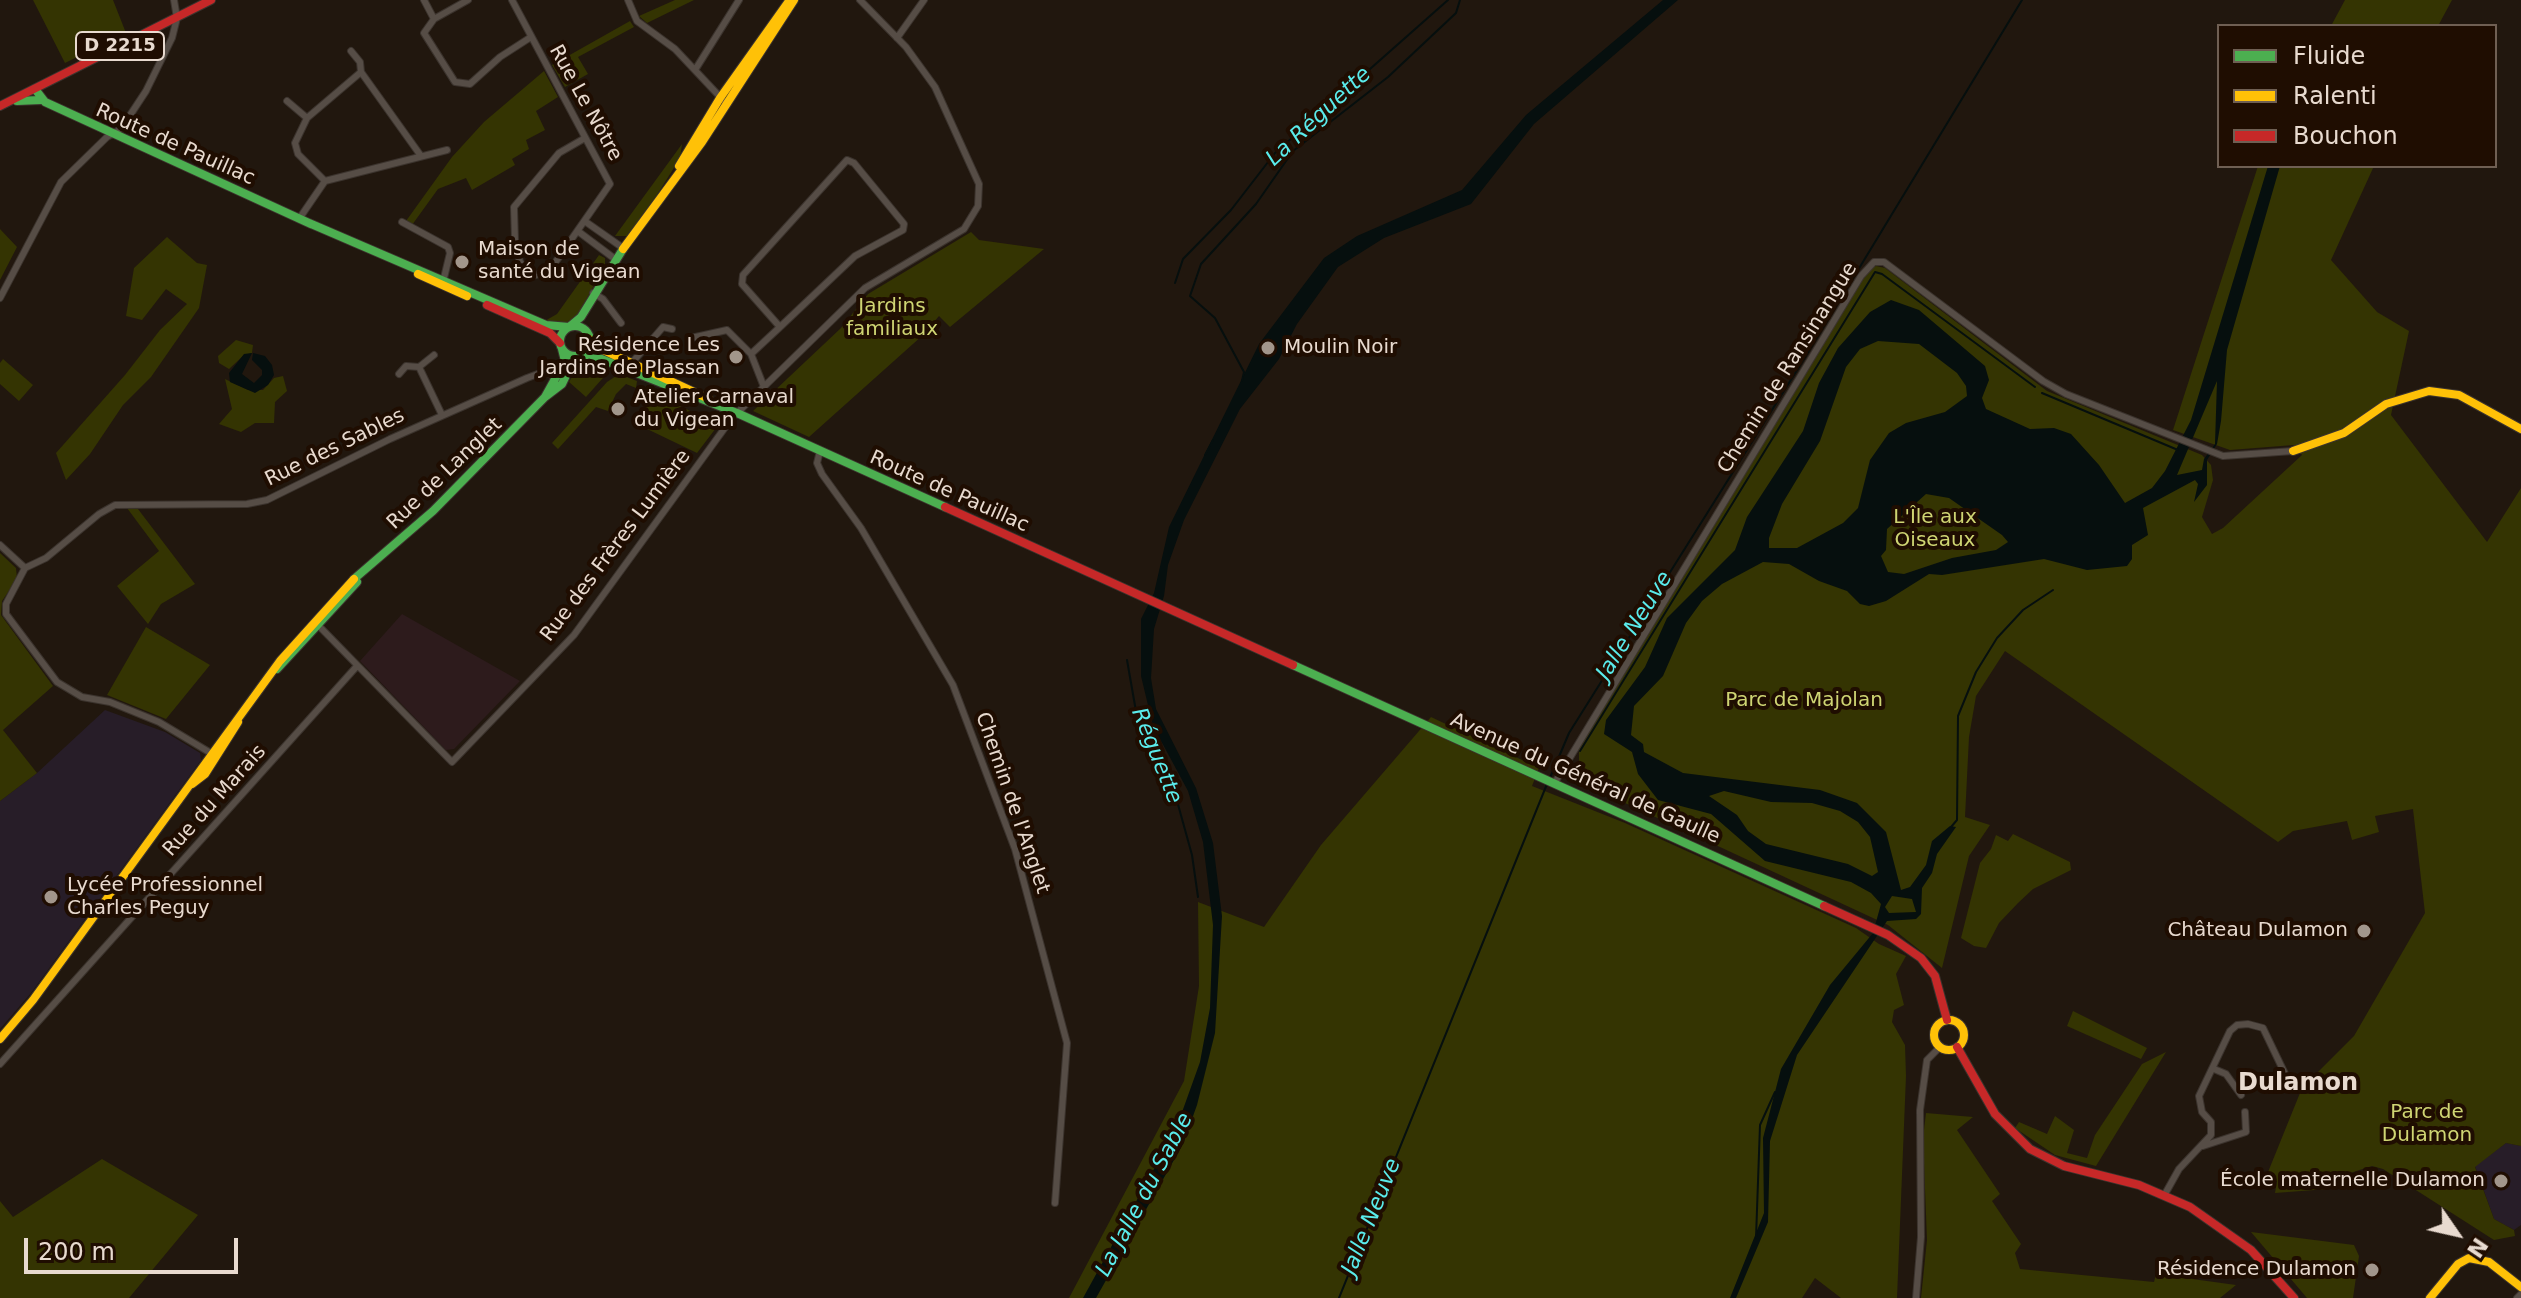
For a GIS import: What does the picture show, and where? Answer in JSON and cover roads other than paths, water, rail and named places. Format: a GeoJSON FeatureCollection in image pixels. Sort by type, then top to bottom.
{"type":"FeatureCollection","features":[{"type":"Feature","properties":{"kind":"main road","name":"D 2215"},"geometry":{"type":"LineString","coordinates":[[1,105],[211,0]]}},
{"type":"Feature","properties":{"kind":"main road"},"geometry":{"type":"LineString","coordinates":[[588,307],[562,334],[561,346],[570,355],[580,355],[588,348],[588,307],[593,293],[792,0]]}},
{"type":"Feature","properties":{"kind":"main road"},"geometry":{"type":"LineString","coordinates":[[1,105],[41,100],[35,89]]}},
{"type":"Feature","properties":{"kind":"main road","name":"Route de Pauillac"},"geometry":{"type":"LineString","coordinates":[[41,100],[443,282],[550,333],[561,346]]}},
{"type":"Feature","properties":{"kind":"main road","name":"Route de Pauillac"},"geometry":{"type":"LineString","coordinates":[[443,282],[546,325],[569,327]]}},
{"type":"Feature","properties":{"kind":"main road"},"geometry":{"type":"LineString","coordinates":[[569,327],[588,335]]}},
{"type":"Feature","properties":{"kind":"main road","name":"Route de Pauillac"},"geometry":{"type":"LineString","coordinates":[[588,335],[599,348],[630,366]]}},
{"type":"Feature","properties":{"kind":"main road","name":"Rue de Langlet"},"geometry":{"type":"LineString","coordinates":[[545,397],[565,361],[561,346]]}},
{"type":"Feature","properties":{"kind":"main road","name":"Route de Pauillac"},"geometry":{"type":"LineString","coordinates":[[580,355],[596,355],[630,366],[716,403],[1168,609]]}},
{"type":"Feature","properties":{"kind":"main road","name":"Rue de Langlet"},"geometry":{"type":"LineString","coordinates":[[0,1039],[33,1000],[185,790],[205,774],[213,755],[234,733],[242,712],[348,584],[433,511],[545,397],[562,384],[571,363],[580,355]]}},
{"type":"Feature","properties":{"kind":"main road","name":"Chemin de Ransinangue"},"geometry":{"type":"LineString","coordinates":[[2293,451],[2344,433],[2386,404],[2429,391],[2459,395],[2521,429]]}},
{"type":"Feature","properties":{"kind":"main road","name":"Avenue du Général de Gaulle"},"geometry":{"type":"LineString","coordinates":[[1168,609],[1888,935],[1921,958],[1935,976],[1947,1020]]}},
{"type":"Feature","properties":{"kind":"main road"},"geometry":{"type":"LineString","coordinates":[[1947,1020],[1957,1022],[1963,1029],[1964,1039],[1957,1047],[1948,1050],[1940,1047],[1934,1038],[1935,1028],[1947,1020]]}},
{"type":"Feature","properties":{"kind":"main road"},"geometry":{"type":"LineString","coordinates":[[1957,1047],[1995,1114],[2030,1149],[2064,1166],[2165,1194],[2230,1231],[2269,1267],[2294,1298]]}},
{"type":"Feature","properties":{"kind":"main road"},"geometry":{"type":"LineString","coordinates":[[2430,1298],[2458,1264],[2469,1258],[2489,1262],[2521,1287]]}},
{"type":"Feature","properties":{"kind":"street"},"geometry":{"type":"LineString","coordinates":[[0,298],[61,182],[111,134],[121,129],[152,80],[165,57],[177,18],[174,0]]}},
{"type":"Feature","properties":{"kind":"street"},"geometry":{"type":"LineString","coordinates":[[424,0],[434,19]]}},
{"type":"Feature","properties":{"kind":"street"},"geometry":{"type":"LineString","coordinates":[[468,0],[454,3],[426,28],[425,39],[460,84],[470,84],[500,57],[531,37]]}},
{"type":"Feature","properties":{"kind":"street","name":"Rue Le Nôtre"},"geometry":{"type":"LineString","coordinates":[[512,0],[610,184],[586,222]]}},
{"type":"Feature","properties":{"kind":"street"},"geometry":{"type":"LineString","coordinates":[[628,0],[637,21],[675,49],[724,101]]}},
{"type":"Feature","properties":{"kind":"street"},"geometry":{"type":"LineString","coordinates":[[695,70],[739,0]]}},
{"type":"Feature","properties":{"kind":"street"},"geometry":{"type":"LineString","coordinates":[[737,413],[865,288],[951,240],[964,229],[978,206],[979,184],[935,87],[897,38],[860,0]]}},
{"type":"Feature","properties":{"kind":"street"},"geometry":{"type":"LineString","coordinates":[[897,38],[924,0]]}},
{"type":"Feature","properties":{"kind":"street"},"geometry":{"type":"LineString","coordinates":[[351,51],[360,62],[361,72],[421,156]]}},
{"type":"Feature","properties":{"kind":"street"},"geometry":{"type":"LineString","coordinates":[[325,181],[295,148],[307,118],[361,72]]}},
{"type":"Feature","properties":{"kind":"street"},"geometry":{"type":"LineString","coordinates":[[287,101],[307,118]]}},
{"type":"Feature","properties":{"kind":"street"},"geometry":{"type":"LineString","coordinates":[[585,138],[559,153],[513,212],[520,262],[533,276],[550,270],[586,222],[623,248]]}},
{"type":"Feature","properties":{"kind":"street"},"geometry":{"type":"LineString","coordinates":[[299,219],[325,181],[447,150]]}},
{"type":"Feature","properties":{"kind":"street"},"geometry":{"type":"LineString","coordinates":[[751,354],[780,327],[855,256],[903,230],[904,224],[854,163],[847,160],[743,275],[742,284],[780,327]]}},
{"type":"Feature","properties":{"kind":"street"},"geometry":{"type":"LineString","coordinates":[[402,222],[448,247],[450,253],[443,282]]}},
{"type":"Feature","properties":{"kind":"street"},"geometry":{"type":"LineString","coordinates":[[579,232],[615,259]]}},
{"type":"Feature","properties":{"kind":"street","name":"Chemin de Ransinangue"},"geometry":{"type":"LineString","coordinates":[[1554,784],[1871,264],[1884,262],[2043,381],[2212,452],[2256,456],[2293,451]]}},
{"type":"Feature","properties":{"kind":"street"},"geometry":{"type":"LineString","coordinates":[[593,293],[603,299],[621,323]]}},
{"type":"Feature","properties":{"kind":"street"},"geometry":{"type":"LineString","coordinates":[[630,366],[663,327],[672,329]]}},
{"type":"Feature","properties":{"kind":"street"},"geometry":{"type":"LineString","coordinates":[[691,338],[727,330],[751,354],[764,387]]}},
{"type":"Feature","properties":{"kind":"street"},"geometry":{"type":"LineString","coordinates":[[399,374],[406,366],[419,367],[434,355]]}},
{"type":"Feature","properties":{"kind":"street"},"geometry":{"type":"LineString","coordinates":[[419,367],[442,415]]}},
{"type":"Feature","properties":{"kind":"street","name":"Rue des Sables"},"geometry":{"type":"LineString","coordinates":[[25,568],[46,558],[99,514],[115,505],[247,504],[267,500],[442,415],[539,373],[558,377]]}},
{"type":"Feature","properties":{"kind":"street","name":"Rue des Frères Lumière"},"geometry":{"type":"LineString","coordinates":[[317,624],[452,762],[574,635],[737,413]]}},
{"type":"Feature","properties":{"kind":"street","name":"Chemin de l'Anglet"},"geometry":{"type":"LineString","coordinates":[[820,451],[817,463],[822,474],[861,528],[953,685],[1015,849],[1067,1043],[1055,1203]]}},
{"type":"Feature","properties":{"kind":"street"},"geometry":{"type":"LineString","coordinates":[[0,545],[25,568],[6,604],[6,614],[57,682],[74,694],[110,702],[159,722],[213,755]]}},
{"type":"Feature","properties":{"kind":"street","name":"Rue du Marais"},"geometry":{"type":"LineString","coordinates":[[0,1064],[357,666]]}},
{"type":"Feature","properties":{"kind":"street"},"geometry":{"type":"LineString","coordinates":[[2165,1194],[2179,1169],[2211,1135],[2211,1122],[2202,1112],[2199,1096],[2230,1031],[2237,1025],[2263,1028],[2286,1076]]}},
{"type":"Feature","properties":{"kind":"street"},"geometry":{"type":"LineString","coordinates":[[1916,1298],[1921,1237],[1920,1110],[1927,1060],[1940,1047]]}},
{"type":"Feature","properties":{"kind":"street"},"geometry":{"type":"LineString","coordinates":[[2214,1069],[2226,1074],[2241,1095]]}},
{"type":"Feature","properties":{"kind":"street"},"geometry":{"type":"LineString","coordinates":[[2199,1147],[2246,1132],[2245,1112]]}},
{"type":"Feature","properties":{"kind":"water"},"geometry":{"type":"Polygon","coordinates":[[[1663,0],[1678,0],[1534,124],[1471,204],[1384,238],[1338,267],[1297,324],[1279,359],[1240,409],[1184,520],[1168,565],[1164,596],[1154,629],[1151,678],[1156,709],[1196,788],[1213,843],[1222,916],[1215,1033],[1197,1105],[1183,1144],[1096,1298],[1083,1298],[1176,1129],[1200,1062],[1210,1008],[1213,925],[1203,842],[1188,791],[1153,726],[1141,676],[1141,619],[1154,593],[1169,527],[1259,344],[1324,258],[1357,236],[1462,190],[1526,115],[1663,0]]]}},
{"type":"Feature","properties":{"kind":"water"},"geometry":{"type":"Polygon","coordinates":[[[2267,168],[2279,168],[2227,350],[2221,421],[2217,444],[2207,460],[2207,485],[2194,502],[2198,484],[2195,480],[2143,508],[2148,535],[2132,545],[2132,559],[2127,566],[2087,570],[2044,559],[1942,575],[1929,574],[1886,601],[1869,606],[1860,604],[1847,591],[1819,581],[1789,564],[1763,562],[1722,584],[1702,601],[1686,623],[1663,676],[1634,706],[1631,735],[1643,744],[1644,752],[1683,773],[1820,790],[1857,803],[1886,832],[1901,890],[1910,887],[1926,865],[1932,841],[1950,826],[1956,827],[1937,854],[1932,873],[1922,888],[1921,914],[1916,919],[1887,921],[1797,1055],[1770,1141],[1768,1222],[1736,1298],[1730,1298],[1764,1213],[1763,1138],[1781,1069],[1830,985],[1873,933],[1881,904],[1871,893],[1851,882],[1765,861],[1711,814],[1658,800],[1638,774],[1632,752],[1604,734],[1606,720],[1645,667],[1667,618],[1735,550],[1747,517],[1803,431],[1819,383],[1838,348],[1870,312],[1891,300],[1919,310],[1985,366],[1989,380],[1982,398],[1986,409],[2030,429],[2054,428],[2071,434],[2099,465],[2125,503],[2152,488],[2165,471],[2191,420],[2267,168]],[[1878,341],[1860,349],[1846,367],[1820,441],[1782,504],[1769,538],[1769,548],[1797,548],[1843,523],[1858,508],[1870,460],[1889,433],[1906,423],[1945,412],[1967,396],[1966,386],[1957,373],[1919,344],[1878,341]],[[2217,381],[2177,475],[2202,470],[2204,459],[2215,444],[2217,381]],[[1926,494],[1887,529],[1886,550],[1881,556],[1888,572],[1904,574],[1952,558],[1996,550],[2008,542],[1949,498],[1926,494]],[[1724,791],[1709,796],[1737,815],[1748,831],[1766,844],[1848,864],[1872,876],[1878,872],[1870,837],[1858,822],[1840,811],[1812,803],[1771,802],[1724,791]],[[1892,896],[1885,907],[1889,913],[1916,912],[1912,899],[1892,896]]]}},
{"type":"Feature","properties":{"kind":"water"},"geometry":{"type":"Polygon","coordinates":[[[252,353],[242,374],[254,383],[262,375],[262,370],[252,360],[253,353],[265,356],[272,365],[274,375],[268,385],[255,393],[230,382],[229,373],[244,354],[252,353]]]}},
{"type":"Feature","properties":{"kind":"waterway","name":"La Réguette"},"geometry":{"type":"LineString","coordinates":[[1175,283],[1183,259],[1231,210],[1275,153],[1448,0]]}},
{"type":"Feature","properties":{"kind":"waterway"},"geometry":{"type":"LineString","coordinates":[[1242,381],[1244,372],[1215,318],[1190,296],[1201,264],[1256,204],[1293,151],[1388,77],[1456,13],[1460,0]]}},
{"type":"Feature","properties":{"kind":"waterway","name":"Jalle Neuve"},"geometry":{"type":"LineString","coordinates":[[1550,778],[1569,733],[1804,359],[2022,0]]}},
{"type":"Feature","properties":{"kind":"waterway"},"geometry":{"type":"LineString","coordinates":[[1580,751],[1875,272],[1882,274],[2035,387]]}},
{"type":"Feature","properties":{"kind":"waterway"},"geometry":{"type":"LineString","coordinates":[[2042,393],[2178,450]]}},
{"type":"Feature","properties":{"kind":"waterway","name":"La Jalle du Sable"},"geometry":{"type":"LineString","coordinates":[[1205,455],[1213,440]]}},
{"type":"Feature","properties":{"kind":"waterway"},"geometry":{"type":"LineString","coordinates":[[1951,827],[1957,820],[1958,716],[1976,672],[1997,638],[2023,610],[2053,590]]}},
{"type":"Feature","properties":{"kind":"waterway","name":"Réguette"},"geometry":{"type":"LineString","coordinates":[[1127,660],[1137,717],[1153,756],[1174,790],[1192,855],[1198,897]]}},
{"type":"Feature","properties":{"kind":"waterway","name":"Jalle Neuve"},"geometry":{"type":"LineString","coordinates":[[1339,1298],[1547,784]]}},
{"type":"Feature","properties":{"kind":"waterway"},"geometry":{"type":"LineString","coordinates":[[1756,1238],[1760,1125],[1775,1092]]}},
{"type":"Feature","properties":{"kind":"place","name":"Maison de santé du Vigean"},"geometry":{"type":"Point","coordinates":[462,262]}},
{"type":"Feature","properties":{"kind":"place","name":"Moulin Noir"},"geometry":{"type":"Point","coordinates":[1268,348]}},
{"type":"Feature","properties":{"kind":"place","name":"Résidence Les Jardins de Plassan"},"geometry":{"type":"Point","coordinates":[736,357]}},
{"type":"Feature","properties":{"kind":"place","name":"Atelier Carnaval du Vigean"},"geometry":{"type":"Point","coordinates":[618,409]}},
{"type":"Feature","properties":{"kind":"place","name":"Lycée Professionnel Charles Peguy"},"geometry":{"type":"Point","coordinates":[51,897]}},
{"type":"Feature","properties":{"kind":"place","name":"Château Dulamon"},"geometry":{"type":"Point","coordinates":[2364,931]}},
{"type":"Feature","properties":{"kind":"place","name":"École maternelle Dulamon"},"geometry":{"type":"Point","coordinates":[2501,1181]}},
{"type":"Feature","properties":{"kind":"place","name":"Résidence Dulamon"},"geometry":{"type":"Point","coordinates":[2372,1270]}},
{"type":"Feature","properties":{"kind":"district","name":"Dulamon"},"geometry":{"type":"Point","coordinates":[2298,1084]}},
{"type":"Feature","properties":{"kind":"park label","name":"Jardins familiaux"},"geometry":{"type":"Point","coordinates":[892,318]}},
{"type":"Feature","properties":{"kind":"park label","name":"L'Île aux Oiseaux"},"geometry":{"type":"Point","coordinates":[1935,530]}},
{"type":"Feature","properties":{"kind":"park label","name":"Parc de Majolan"},"geometry":{"type":"Point","coordinates":[1804,701]}},
{"type":"Feature","properties":{"kind":"park label","name":"Parc de Dulamon"},"geometry":{"type":"Point","coordinates":[2427,1124]}}]}
